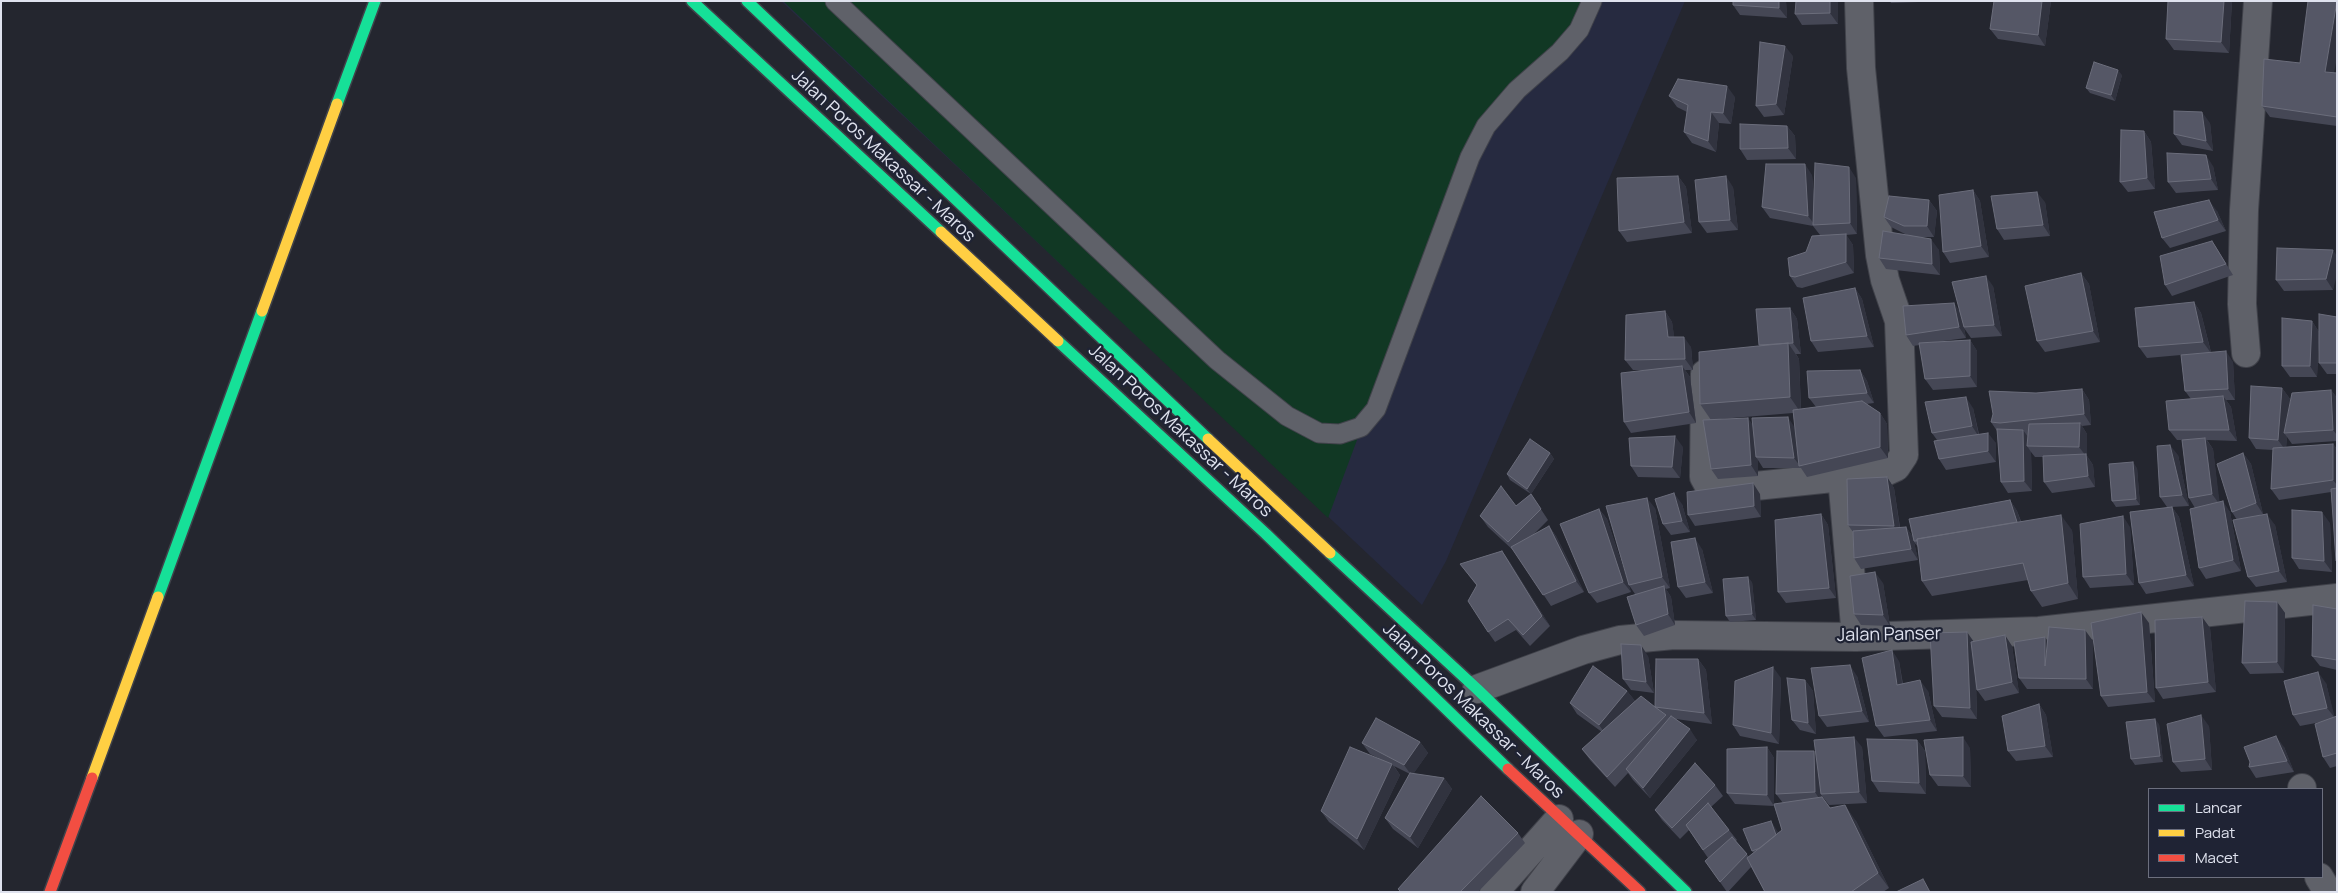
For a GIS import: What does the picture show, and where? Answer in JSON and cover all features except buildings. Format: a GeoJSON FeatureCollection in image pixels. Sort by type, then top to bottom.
{"type":"FeatureCollection","features":[{"type":"Feature","properties":{"kind":"main road"},"geometry":{"type":"LineString","coordinates":[[50,892],[376,1]]}},
{"type":"Feature","properties":{"kind":"main road","name":"Jalan Poros Makassar - Maros"},"geometry":{"type":"LineString","coordinates":[[692,1],[1266,534],[1640,892]]}},
{"type":"Feature","properties":{"kind":"main road","name":"Jalan Poros Makassar - Maros"},"geometry":{"type":"LineString","coordinates":[[747,1],[1273,501],[1477,689],[1686,892]]}},
{"type":"Feature","properties":{"kind":"street"},"geometry":{"type":"LineString","coordinates":[[1705,354],[1704,477],[1709,486],[1746,487],[1886,472],[1896,467],[1904,455],[1899,321],[1885,280],[1880,255],[1861,68],[1859,1]]}},
{"type":"Feature","properties":{"kind":"street"},"geometry":{"type":"LineString","coordinates":[[2246,353],[2242,304],[2244,210],[2258,1]]}},
{"type":"Feature","properties":{"kind":"street"},"geometry":{"type":"LineString","coordinates":[[1842,478],[1856,636]]}},
{"type":"Feature","properties":{"kind":"street","name":"Jalan Panser"},"geometry":{"type":"LineString","coordinates":[[1477,689],[1583,650],[1620,640],[1674,635],[1856,636],[2039,631],[2337,598]]}},
{"type":"Feature","properties":{"kind":"street"},"geometry":{"type":"LineString","coordinates":[[1494,892],[1569,826]]}},
{"type":"Feature","properties":{"kind":"street"},"geometry":{"type":"LineString","coordinates":[[1535,892],[1569,826]]}},
{"type":"Feature","properties":{"kind":"street"},"geometry":{"type":"LineString","coordinates":[[2320,878],[2328,892]]}},
{"type":"Feature","properties":{"kind":"lane"},"geometry":{"type":"LineString","coordinates":[[836,1],[1217,360],[1287,416],[1319,433],[1340,434],[1361,427],[1376,409],[1470,157],[1486,126],[1517,90],[1560,52],[1579,30],[1592,1]]}},
{"type":"Feature","properties":{"kind":"shaded area"},"geometry":{"type":"Polygon","coordinates":[[[781,1],[1685,1],[1446,561],[1422,605],[781,1]]]}},
{"type":"Feature","properties":{"kind":"green space"},"geometry":{"type":"Polygon","coordinates":[[[783,1],[1586,1],[1573,33],[1467,144],[1328,518],[783,1]]]}},
{"type":"Feature","properties":{"kind":"traffic: fast"},"geometry":{"type":"LineString","coordinates":[[337,104],[375,1]]}},
{"type":"Feature","properties":{"kind":"traffic: fast"},"geometry":{"type":"LineString","coordinates":[[692,1],[941,232]]}},
{"type":"Feature","properties":{"kind":"traffic: fast"},"geometry":{"type":"LineString","coordinates":[[747,1],[1208,439]]}},
{"type":"Feature","properties":{"kind":"traffic: fast"},"geometry":{"type":"LineString","coordinates":[[158,597],[262,311]]}},
{"type":"Feature","properties":{"kind":"traffic: fast"},"geometry":{"type":"LineString","coordinates":[[1058,341],[1266,534],[1508,769]]}},
{"type":"Feature","properties":{"kind":"traffic: fast"},"geometry":{"type":"LineString","coordinates":[[1330,553],[1477,689],[1686,892]]}},
{"type":"Feature","properties":{"kind":"traffic: slow"},"geometry":{"type":"LineString","coordinates":[[262,311],[337,104]]}},
{"type":"Feature","properties":{"kind":"traffic: slow"},"geometry":{"type":"LineString","coordinates":[[941,232],[1058,341]]}},
{"type":"Feature","properties":{"kind":"traffic: slow"},"geometry":{"type":"LineString","coordinates":[[1208,439],[1330,553]]}},
{"type":"Feature","properties":{"kind":"traffic: slow"},"geometry":{"type":"LineString","coordinates":[[92,778],[158,597]]}},
{"type":"Feature","properties":{"kind":"traffic: jam"},"geometry":{"type":"LineString","coordinates":[[1508,769],[1640,892]]}},
{"type":"Feature","properties":{"kind":"traffic: jam"},"geometry":{"type":"LineString","coordinates":[[50,892],[92,778]]}}]}
